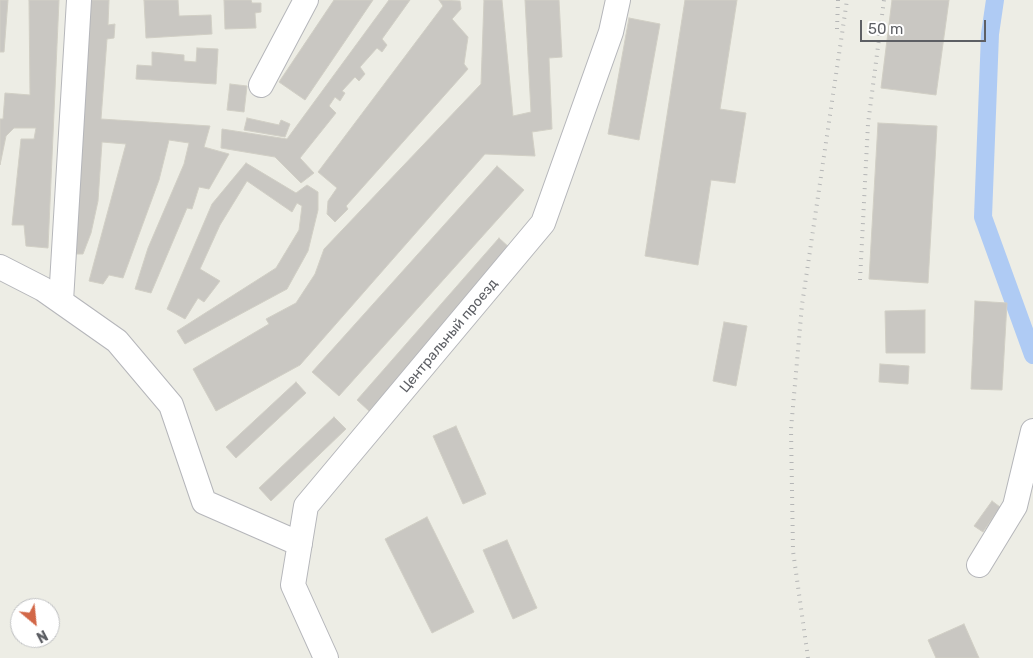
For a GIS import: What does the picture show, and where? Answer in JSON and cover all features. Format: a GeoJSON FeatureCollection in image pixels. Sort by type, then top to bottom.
{"type":"FeatureCollection","features":[{"type":"Feature","properties":{"kind":"street"},"geometry":{"type":"LineString","coordinates":[[61,301],[79,0]]}},
{"type":"Feature","properties":{"kind":"street"},"geometry":{"type":"LineString","coordinates":[[261,85],[306,0]]}},
{"type":"Feature","properties":{"kind":"street","name":"Центральный проезд"},"geometry":{"type":"LineString","coordinates":[[326,658],[293,585],[306,506],[543,223],[611,32],[618,0]]}},
{"type":"Feature","properties":{"kind":"street"},"geometry":{"type":"LineString","coordinates":[[0,267],[43,289],[117,341],[171,405],[204,502],[300,544]]}},
{"type":"Feature","properties":{"kind":"street"},"geometry":{"type":"LineString","coordinates":[[979,565],[1015,506],[1033,431]]}},
{"type":"Feature","properties":{"kind":"building"},"geometry":{"type":"Polygon","coordinates":[[[0,0],[8,0],[4,52],[0,52],[0,0]]]}},
{"type":"Feature","properties":{"kind":"building"},"geometry":{"type":"Polygon","coordinates":[[[29,0],[59,0],[48,248],[26,246],[24,225],[12,225],[21,139],[34,139],[36,128],[14,128],[6,136],[0,165],[0,119],[3,119],[5,93],[30,95],[29,0]]]}},
{"type":"Feature","properties":{"kind":"building"},"geometry":{"type":"Polygon","coordinates":[[[87,0],[109,0],[108,25],[115,24],[114,38],[107,39],[101,119],[210,126],[204,147],[229,154],[209,189],[199,187],[192,209],[187,208],[151,293],[135,289],[148,248],[184,164],[189,143],[169,140],[159,180],[123,278],[109,275],[103,284],[89,281],[126,144],[102,142],[98,201],[91,233],[83,254],[68,254],[87,0]]]}},
{"type":"Feature","properties":{"kind":"building"},"geometry":{"type":"Polygon","coordinates":[[[144,0],[178,0],[179,16],[211,15],[212,34],[146,38],[144,0]]]}},
{"type":"Feature","properties":{"kind":"building"},"geometry":{"type":"Polygon","coordinates":[[[224,0],[251,0],[252,3],[261,3],[261,12],[255,13],[256,28],[225,29],[224,0]]]}},
{"type":"Feature","properties":{"kind":"building"},"geometry":{"type":"Polygon","coordinates":[[[334,0],[373,0],[305,100],[279,82],[334,0]]]}},
{"type":"Feature","properties":{"kind":"building"},"geometry":{"type":"Polygon","coordinates":[[[389,0],[410,0],[382,39],[387,45],[382,52],[377,48],[360,67],[365,74],[359,81],[355,77],[342,91],[345,93],[340,101],[335,97],[329,106],[336,113],[300,158],[314,173],[301,183],[275,157],[221,148],[222,129],[287,139],[389,0]]]}},
{"type":"Feature","properties":{"kind":"building"},"geometry":{"type":"Polygon","coordinates":[[[439,0],[460,1],[461,9],[452,19],[468,37],[464,64],[468,69],[346,206],[348,209],[335,222],[327,214],[328,201],[337,188],[318,172],[443,6],[439,0]]]}},
{"type":"Feature","properties":{"kind":"building"},"geometry":{"type":"Polygon","coordinates":[[[484,0],[502,0],[513,116],[531,112],[525,0],[559,0],[562,57],[549,58],[552,129],[532,132],[535,156],[485,154],[300,365],[216,411],[193,369],[269,324],[266,319],[296,303],[315,274],[324,249],[481,84],[484,0]]]}},
{"type":"Feature","properties":{"kind":"building"},"geometry":{"type":"Polygon","coordinates":[[[685,0],[737,0],[720,109],[746,113],[735,183],[711,180],[698,265],[645,256],[685,0]]]}},
{"type":"Feature","properties":{"kind":"building"},"geometry":{"type":"Polygon","coordinates":[[[892,0],[949,0],[936,95],[881,88],[892,0]]]}},
{"type":"Feature","properties":{"kind":"building"},"geometry":{"type":"Polygon","coordinates":[[[629,18],[660,24],[639,140],[608,134],[629,18]]]}},
{"type":"Feature","properties":{"kind":"building"},"geometry":{"type":"Polygon","coordinates":[[[197,48],[218,49],[216,84],[136,79],[137,65],[152,66],[152,52],[184,55],[184,61],[196,62],[197,48]]]}},
{"type":"Feature","properties":{"kind":"building"},"geometry":{"type":"Polygon","coordinates":[[[230,84],[247,86],[244,112],[227,110],[230,84]]]}},
{"type":"Feature","properties":{"kind":"building"},"geometry":{"type":"Polygon","coordinates":[[[247,118],[279,125],[281,120],[290,124],[285,137],[244,130],[247,118]]]}},
{"type":"Feature","properties":{"kind":"building"},"geometry":{"type":"Polygon","coordinates":[[[878,123],[937,126],[928,283],[869,279],[878,123]]]}},
{"type":"Feature","properties":{"kind":"building"},"geometry":{"type":"Polygon","coordinates":[[[246,163],[296,193],[307,185],[318,192],[318,210],[308,251],[287,289],[185,344],[177,331],[276,268],[299,230],[302,206],[297,203],[292,212],[247,181],[220,225],[200,269],[220,281],[204,302],[198,298],[185,319],[167,309],[212,204],[246,163]]]}},
{"type":"Feature","properties":{"kind":"building"},"geometry":{"type":"Polygon","coordinates":[[[497,166],[524,190],[339,396],[312,372],[497,166]]]}},
{"type":"Feature","properties":{"kind":"building"},"geometry":{"type":"Polygon","coordinates":[[[499,238],[511,249],[369,411],[357,400],[499,238]]]}},
{"type":"Feature","properties":{"kind":"building"},"geometry":{"type":"Polygon","coordinates":[[[975,301],[1007,303],[1002,390],[971,389],[975,301]]]}},
{"type":"Feature","properties":{"kind":"building"},"geometry":{"type":"Polygon","coordinates":[[[925,310],[925,353],[886,353],[885,311],[925,310]]]}},
{"type":"Feature","properties":{"kind":"building"},"geometry":{"type":"Polygon","coordinates":[[[724,322],[747,326],[736,386],[713,381],[724,322]]]}},
{"type":"Feature","properties":{"kind":"building"},"geometry":{"type":"Polygon","coordinates":[[[880,364],[909,366],[908,384],[879,382],[880,364]]]}},
{"type":"Feature","properties":{"kind":"building"},"geometry":{"type":"Polygon","coordinates":[[[296,382],[306,393],[236,458],[226,447],[296,382]]]}},
{"type":"Feature","properties":{"kind":"building"},"geometry":{"type":"Polygon","coordinates":[[[334,417],[346,429],[271,501],[259,488],[334,417]]]}},
{"type":"Feature","properties":{"kind":"building"},"geometry":{"type":"Polygon","coordinates":[[[456,426],[486,494],[463,504],[433,436],[456,426]]]}},
{"type":"Feature","properties":{"kind":"building"},"geometry":{"type":"Polygon","coordinates":[[[992,501],[1000,507],[983,532],[974,526],[992,501]]]}},
{"type":"Feature","properties":{"kind":"building"},"geometry":{"type":"Polygon","coordinates":[[[427,517],[474,612],[432,633],[385,539],[427,517]]]}},
{"type":"Feature","properties":{"kind":"building"},"geometry":{"type":"Polygon","coordinates":[[[507,540],[537,608],[513,619],[483,550],[507,540]]]}},
{"type":"Feature","properties":{"kind":"building"},"geometry":{"type":"Polygon","coordinates":[[[964,624],[979,658],[936,658],[928,640],[964,624]]]}},
{"type":"Feature","properties":{"kind":"waterway"},"geometry":{"type":"LineString","coordinates":[[995,0],[990,34],[983,217],[1033,355]]}},
{"type":"Feature","properties":{"kind":"railway"},"geometry":{"type":"LineString","coordinates":[[837,29],[838,0]]}},
{"type":"Feature","properties":{"kind":"railway"},"geometry":{"type":"LineString","coordinates":[[808,658],[793,551],[791,429],[802,305],[847,0]]}},
{"type":"Feature","properties":{"kind":"railway"},"geometry":{"type":"LineString","coordinates":[[860,280],[868,124],[884,0]]}}]}
